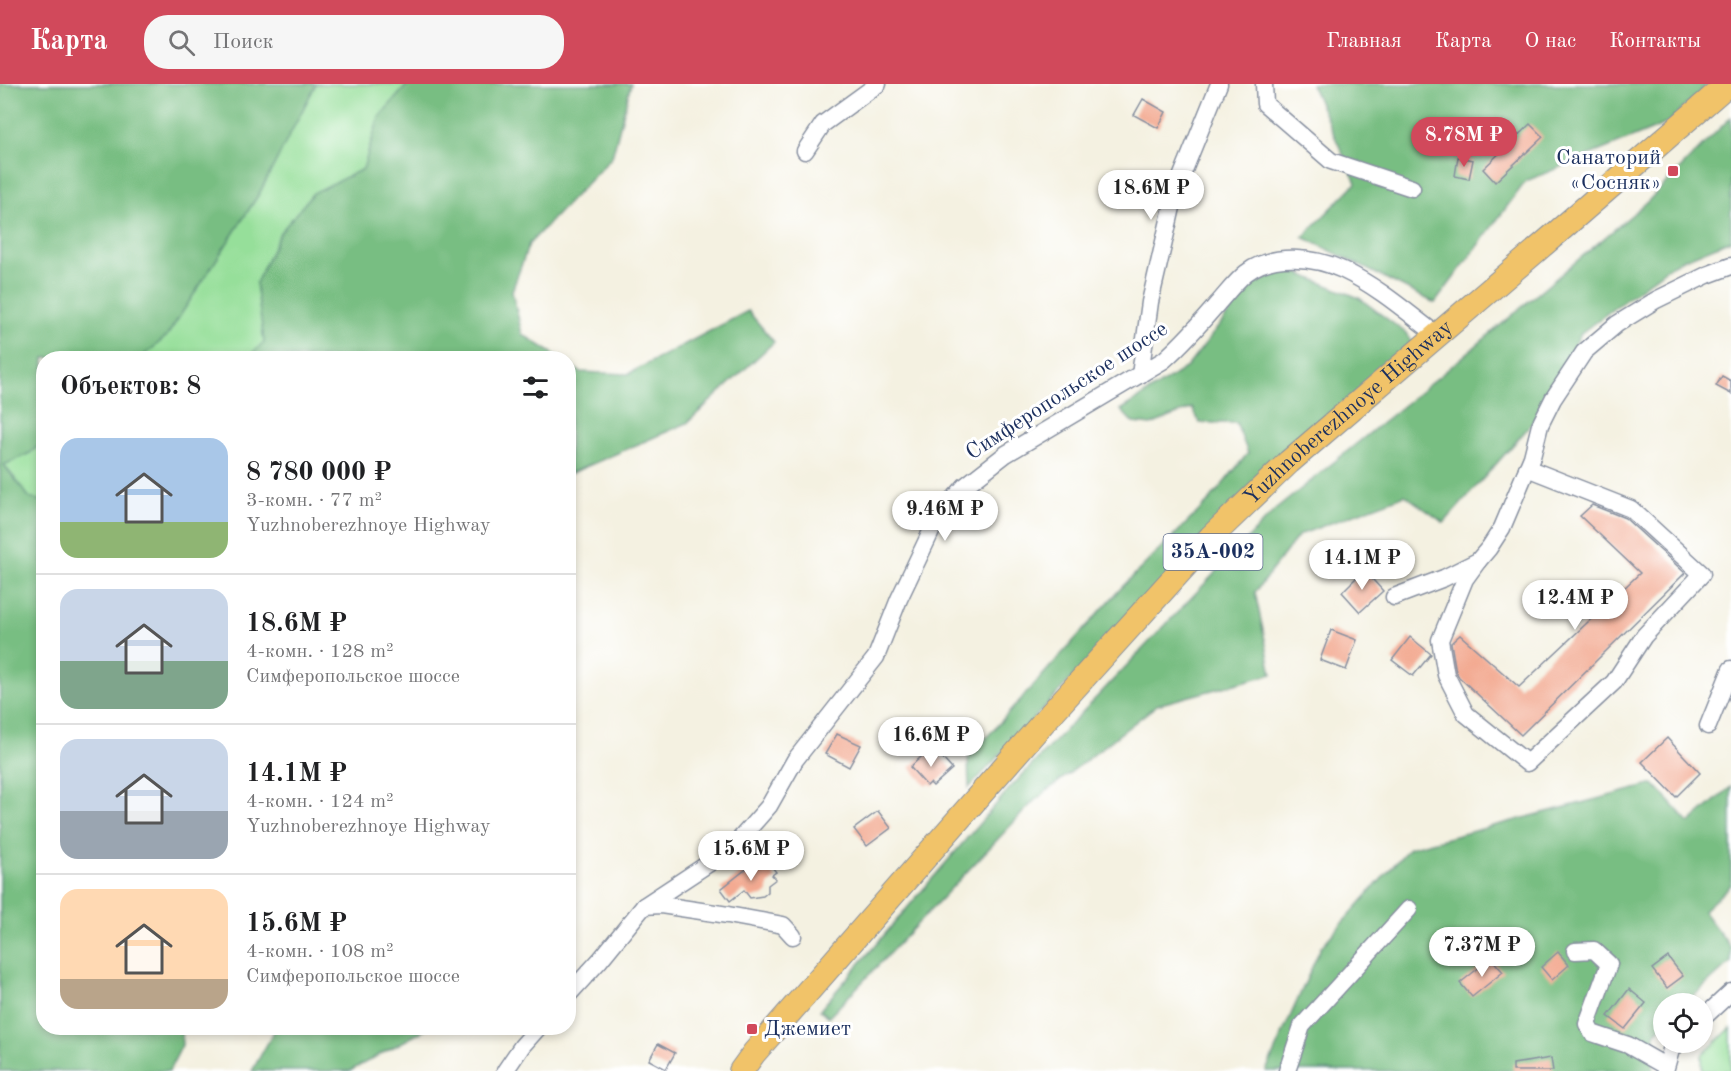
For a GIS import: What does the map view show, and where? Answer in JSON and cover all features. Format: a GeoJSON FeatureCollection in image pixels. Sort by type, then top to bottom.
{"type":"FeatureCollection","features":[{"type":"Feature","properties":{"kind":"highway","name":"Yuzhnoberezhnoye Highway"},"geometry":{"type":"LineString","coordinates":[[741,1071],[759,1046],[1211,537],[1289,462],[1728,84]]}},
{"type":"Feature","properties":{"kind":"highway","name":"Yuzhnoberezhnoye Highway"},"geometry":{"type":"LineString","coordinates":[[757,1071],[1054,726],[1218,546],[1296,472],[1569,240],[1731,96]]}},
{"type":"Feature","properties":{"kind":"street"},"geometry":{"type":"LineString","coordinates":[[805,150],[823,124],[878,84]]}},
{"type":"Feature","properties":{"kind":"street"},"geometry":{"type":"LineString","coordinates":[[1140,375],[1150,302],[1176,190],[1219,84]]}},
{"type":"Feature","properties":{"kind":"street"},"geometry":{"type":"LineString","coordinates":[[1263,84],[1265,104],[1332,160],[1412,188]]}},
{"type":"Feature","properties":{"kind":"street","name":"Симферопольское шоссе"},"geometry":{"type":"LineString","coordinates":[[576,986],[644,906],[732,848],[769,806],[795,760],[876,657],[899,599],[938,517],[965,486],[1006,454],[1164,360],[1186,341],[1247,272],[1264,263],[1286,258],[1317,262],[1342,269],[1389,299],[1437,335]]}},
{"type":"Feature","properties":{"kind":"street"},"geometry":{"type":"LineString","coordinates":[[1527,468],[1631,509],[1702,574],[1644,636],[1614,682],[1527,763],[1466,714],[1446,675],[1440,640],[1465,579],[1502,528],[1527,468],[1532,457],[1539,425],[1584,352],[1617,324],[1656,300],[1731,266]]}},
{"type":"Feature","properties":{"kind":"street"},"geometry":{"type":"LineString","coordinates":[[1394,597],[1444,578],[1478,561]]}},
{"type":"Feature","properties":{"kind":"street"},"geometry":{"type":"LineString","coordinates":[[1708,726],[1731,669]]}},
{"type":"Feature","properties":{"kind":"street"},"geometry":{"type":"LineString","coordinates":[[644,906],[661,906],[728,915],[783,925],[793,936]]}},
{"type":"Feature","properties":{"kind":"street"},"geometry":{"type":"LineString","coordinates":[[1287,1071],[1302,1026],[1409,909]]}},
{"type":"Feature","properties":{"kind":"street"},"geometry":{"type":"LineString","coordinates":[[1575,951],[1594,950],[1609,964],[1587,1024],[1592,1033],[1628,1045],[1665,1068],[1670,1053]]}},
{"type":"Feature","properties":{"kind":"street"},"geometry":{"type":"LineString","coordinates":[[1713,1009],[1731,992]]}},
{"type":"Feature","properties":{"kind":"street"},"geometry":{"type":"LineString","coordinates":[[504,1071],[532,1035]]}},
{"type":"Feature","properties":{"kind":"green space"},"geometry":{"type":"Polygon","coordinates":[[[0,84],[471,84],[368,351],[36,351],[36,762],[0,779],[0,84]]]}},
{"type":"Feature","properties":{"kind":"green space"},"geometry":{"type":"Polygon","coordinates":[[[0,84],[316,84],[259,194],[167,336],[149,351],[36,351],[36,448],[4,465],[30,498],[36,499],[36,1035],[181,1035],[182,1045],[169,1071],[0,1071],[0,84]]]}},
{"type":"Feature","properties":{"kind":"green space"},"geometry":{"type":"Polygon","coordinates":[[[408,84],[631,84],[612,157],[529,244],[512,291],[522,334],[549,351],[254,351],[264,342],[256,283],[280,233],[313,193],[363,169],[379,117],[408,84]]]}},
{"type":"Feature","properties":{"kind":"green space"},"geometry":{"type":"Polygon","coordinates":[[[1311,84],[1708,84],[1668,123],[1526,181],[1435,303],[1303,237],[1356,183],[1311,84]]]}},
{"type":"Feature","properties":{"kind":"green space"},"geometry":{"type":"Polygon","coordinates":[[[1731,117],[1731,240],[1673,264],[1581,333],[1535,420],[1444,523],[1405,495],[1299,535],[1255,592],[1272,674],[1157,705],[1034,801],[829,1017],[820,1010],[1009,789],[1275,510],[1447,370],[1647,202],[1731,117]]]}},
{"type":"Feature","properties":{"kind":"green space"},"geometry":{"type":"Polygon","coordinates":[[[1288,269],[1359,298],[1406,333],[1412,342],[1227,512],[969,788],[968,758],[1122,587],[1210,500],[1248,453],[1236,423],[1200,423],[1192,408],[1151,425],[1133,423],[1121,410],[1187,367],[1250,286],[1288,269]]]}},
{"type":"Feature","properties":{"kind":"green space"},"geometry":{"type":"Polygon","coordinates":[[[748,311],[774,342],[687,423],[576,471],[576,369],[580,372],[628,374],[748,311]]]}},
{"type":"Feature","properties":{"kind":"green space"},"geometry":{"type":"Polygon","coordinates":[[[1654,784],[1689,823],[1731,787],[1731,885],[1703,911],[1731,948],[1731,962],[1697,993],[1653,993],[1653,1071],[1266,1071],[1321,947],[1409,848],[1654,784]]]}},
{"type":"Feature","properties":{"kind":"green space"},"geometry":{"type":"Polygon","coordinates":[[[1731,1028],[1731,1071],[1702,1071],[1702,1055],[1713,1053],[1713,1045],[1731,1028]]]}},
{"type":"Feature","properties":{"kind":"green space"},"geometry":{"type":"Polygon","coordinates":[[[272,1035],[415,1035],[350,1071],[252,1071],[272,1035]]]}},
{"type":"Feature","properties":{"kind":"building"},"geometry":{"type":"Polygon","coordinates":[[[1143,99],[1166,112],[1158,128],[1134,115],[1143,99]]]}},
{"type":"Feature","properties":{"kind":"building"},"geometry":{"type":"Polygon","coordinates":[[[1530,124],[1543,137],[1495,182],[1483,169],[1530,124]]]}},
{"type":"Feature","properties":{"kind":"building"},"geometry":{"type":"Polygon","coordinates":[[[1458,157],[1473,160],[1469,179],[1455,176],[1458,157]]]}},
{"type":"Feature","properties":{"kind":"building"},"geometry":{"type":"Polygon","coordinates":[[[1722,376],[1731,381],[1731,394],[1716,386],[1722,376]]]}},
{"type":"Feature","properties":{"kind":"building"},"geometry":{"type":"Polygon","coordinates":[[[1592,505],[1625,518],[1685,573],[1521,735],[1459,677],[1451,643],[1460,635],[1519,687],[1640,573],[1580,516],[1592,505]]]}},
{"type":"Feature","properties":{"kind":"building"},"geometry":{"type":"Polygon","coordinates":[[[1364,570],[1383,591],[1360,612],[1342,592],[1364,570]]]}},
{"type":"Feature","properties":{"kind":"building"},"geometry":{"type":"Polygon","coordinates":[[[1331,630],[1357,640],[1346,670],[1320,660],[1331,630]]]}},
{"type":"Feature","properties":{"kind":"building"},"geometry":{"type":"Polygon","coordinates":[[[1410,637],[1431,654],[1413,676],[1392,660],[1410,637]]]}},
{"type":"Feature","properties":{"kind":"building"},"geometry":{"type":"Polygon","coordinates":[[[837,734],[861,745],[849,767],[825,754],[837,734]]]}},
{"type":"Feature","properties":{"kind":"building"},"geometry":{"type":"Polygon","coordinates":[[[1667,738],[1700,773],[1676,797],[1642,762],[1667,738]]]}},
{"type":"Feature","properties":{"kind":"building"},"geometry":{"type":"Polygon","coordinates":[[[932,747],[952,769],[933,786],[930,783],[927,786],[910,767],[932,747]]]}},
{"type":"Feature","properties":{"kind":"building"},"geometry":{"type":"Polygon","coordinates":[[[878,811],[891,828],[867,846],[854,829],[878,811]]]}},
{"type":"Feature","properties":{"kind":"building"},"geometry":{"type":"Polygon","coordinates":[[[766,859],[776,872],[772,875],[776,879],[768,885],[768,892],[763,896],[750,898],[744,890],[730,901],[721,889],[754,863],[756,867],[766,859]]]}},
{"type":"Feature","properties":{"kind":"building"},"geometry":{"type":"Polygon","coordinates":[[[1558,952],[1569,965],[1552,980],[1541,967],[1558,952]]]}},
{"type":"Feature","properties":{"kind":"building"},"geometry":{"type":"Polygon","coordinates":[[[1668,957],[1683,976],[1667,988],[1652,969],[1668,957]]]}},
{"type":"Feature","properties":{"kind":"building"},"geometry":{"type":"Polygon","coordinates":[[[1491,958],[1503,972],[1472,997],[1460,983],[1491,958]]]}},
{"type":"Feature","properties":{"kind":"building"},"geometry":{"type":"Polygon","coordinates":[[[1629,989],[1646,1003],[1625,1029],[1608,1016],[1629,989]]]}},
{"type":"Feature","properties":{"kind":"building"},"geometry":{"type":"Polygon","coordinates":[[[658,1044],[675,1053],[666,1069],[649,1060],[658,1044]]]}},
{"type":"Feature","properties":{"kind":"building"},"geometry":{"type":"Polygon","coordinates":[[[1551,1058],[1553,1071],[1513,1071],[1513,1064],[1551,1058]]]}},
{"type":"Feature","properties":{"kind":"place","name":"Санаторий «Сосняк»"},"geometry":{"type":"Point","coordinates":[1673,171]}},
{"type":"Feature","properties":{"kind":"place","name":"Джемиет"},"geometry":{"type":"Point","coordinates":[752,1029]}}]}
